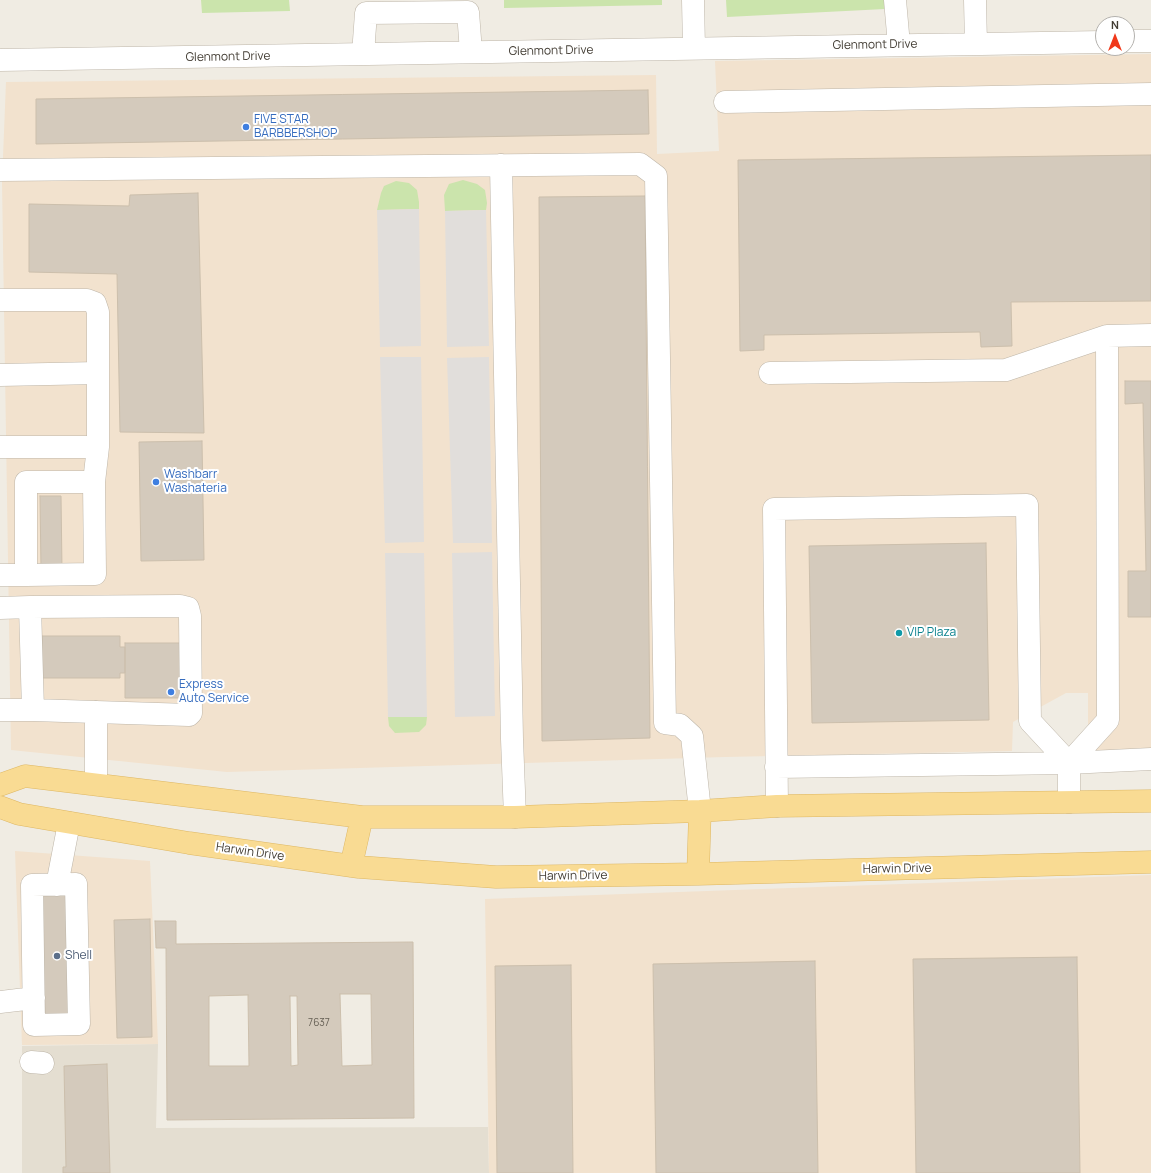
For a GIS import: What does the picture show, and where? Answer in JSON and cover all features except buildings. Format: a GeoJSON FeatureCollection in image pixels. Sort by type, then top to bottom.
{"type":"FeatureCollection","features":[{"type":"Feature","properties":{"kind":"main road"},"geometry":{"type":"LineString","coordinates":[[0,785],[25,776],[362,816],[515,817],[700,811],[777,806],[1151,800]]}},
{"type":"Feature","properties":{"kind":"main road","name":"Harwin Drive"},"geometry":{"type":"LineString","coordinates":[[0,807],[19,814],[181,842],[351,866],[496,877],[698,874],[1151,862]]}},
{"type":"Feature","properties":{"kind":"main road"},"geometry":{"type":"LineString","coordinates":[[698,874],[700,811]]}},
{"type":"Feature","properties":{"kind":"main road"},"geometry":{"type":"LineString","coordinates":[[351,866],[362,816]]}},
{"type":"Feature","properties":{"kind":"street"},"geometry":{"type":"LineString","coordinates":[[693,0],[694,48]]}},
{"type":"Feature","properties":{"kind":"street"},"geometry":{"type":"LineString","coordinates":[[895,0],[899,45]]}},
{"type":"Feature","properties":{"kind":"street"},"geometry":{"type":"LineString","coordinates":[[975,0],[976,44]]}},
{"type":"Feature","properties":{"kind":"street"},"geometry":{"type":"LineString","coordinates":[[364,54],[366,14],[468,12],[471,52]]}},
{"type":"Feature","properties":{"kind":"street"},"geometry":{"type":"LineString","coordinates":[[1135,41],[1151,41]]}},
{"type":"Feature","properties":{"kind":"street","name":"Glenmont Drive"},"geometry":{"type":"LineString","coordinates":[[0,60],[1095,42]]}},
{"type":"Feature","properties":{"kind":"street"},"geometry":{"type":"LineString","coordinates":[[725,102],[1151,94]]}},
{"type":"Feature","properties":{"kind":"street"},"geometry":{"type":"LineString","coordinates":[[0,170],[640,164],[656,176],[665,723],[680,725],[692,736],[700,811]]}},
{"type":"Feature","properties":{"kind":"street"},"geometry":{"type":"LineString","coordinates":[[500,165],[515,817]]}},
{"type":"Feature","properties":{"kind":"street"},"geometry":{"type":"LineString","coordinates":[[0,300],[87,300],[95,303],[98,312],[98,447],[94,482],[95,574],[0,575]]}},
{"type":"Feature","properties":{"kind":"street"},"geometry":{"type":"LineString","coordinates":[[770,373],[1006,370],[1107,336],[1151,335]]}},
{"type":"Feature","properties":{"kind":"street"},"geometry":{"type":"LineString","coordinates":[[1069,802],[1069,763],[1108,720],[1107,336]]}},
{"type":"Feature","properties":{"kind":"street"},"geometry":{"type":"LineString","coordinates":[[0,374],[98,373]]}},
{"type":"Feature","properties":{"kind":"street"},"geometry":{"type":"LineString","coordinates":[[0,447],[98,447]]}},
{"type":"Feature","properties":{"kind":"street"},"geometry":{"type":"LineString","coordinates":[[33,710],[34,607],[26,482],[94,482]]}},
{"type":"Feature","properties":{"kind":"street"},"geometry":{"type":"LineString","coordinates":[[777,806],[774,509],[1027,505],[1030,721],[1069,763]]}},
{"type":"Feature","properties":{"kind":"street"},"geometry":{"type":"LineString","coordinates":[[0,608],[180,606],[188,608],[190,616],[191,713],[189,715],[0,710]]}},
{"type":"Feature","properties":{"kind":"street"},"geometry":{"type":"LineString","coordinates":[[96,712],[96,784]]}},
{"type":"Feature","properties":{"kind":"street"},"geometry":{"type":"LineString","coordinates":[[776,767],[1069,763],[1151,759]]}},
{"type":"Feature","properties":{"kind":"street"},"geometry":{"type":"LineString","coordinates":[[58,885],[69,823]]}},
{"type":"Feature","properties":{"kind":"street"},"geometry":{"type":"LineString","coordinates":[[76,884],[79,1024],[34,1025],[34,998],[32,885],[76,884]]}},
{"type":"Feature","properties":{"kind":"street"},"geometry":{"type":"LineString","coordinates":[[0,1002],[34,998]]}},
{"type":"Feature","properties":{"kind":"shaded area"},"geometry":{"type":"Polygon","coordinates":[[[1135,54],[1151,54],[1151,770],[1088,770],[1088,693],[1066,693],[1013,722],[1012,751],[725,757],[227,772],[11,750],[2,182],[6,82],[656,75],[657,154],[719,151],[715,61],[1095,55],[1135,56],[1135,54]]]}},
{"type":"Feature","properties":{"kind":"shaded area"},"geometry":{"type":"Polygon","coordinates":[[[419,209],[421,346],[380,347],[377,210],[419,209]]]}},
{"type":"Feature","properties":{"kind":"shaded area"},"geometry":{"type":"Polygon","coordinates":[[[486,210],[489,346],[447,347],[445,211],[486,210]]]}},
{"type":"Feature","properties":{"kind":"shaded area"},"geometry":{"type":"Polygon","coordinates":[[[380,357],[421,357],[424,542],[385,543],[380,357]]]}},
{"type":"Feature","properties":{"kind":"shaded area"},"geometry":{"type":"Polygon","coordinates":[[[489,357],[492,543],[453,543],[447,358],[489,357]]]}},
{"type":"Feature","properties":{"kind":"shaded area"},"geometry":{"type":"Polygon","coordinates":[[[492,552],[495,716],[455,717],[452,553],[492,552]]]}},
{"type":"Feature","properties":{"kind":"shaded area"},"geometry":{"type":"Polygon","coordinates":[[[385,553],[424,553],[427,717],[388,717],[385,553]]]}},
{"type":"Feature","properties":{"kind":"shaded area"},"geometry":{"type":"Polygon","coordinates":[[[15,851],[150,861],[158,1044],[22,1045],[15,851]]]}},
{"type":"Feature","properties":{"kind":"shaded area"},"geometry":{"type":"Polygon","coordinates":[[[1151,875],[1151,1173],[489,1173],[485,899],[1151,875]]]}},
{"type":"Feature","properties":{"kind":"shaded area"},"geometry":{"type":"Polygon","coordinates":[[[158,1044],[156,1128],[488,1127],[489,1173],[22,1173],[22,1046],[158,1044]]]}},
{"type":"Feature","properties":{"kind":"green space"},"geometry":{"type":"Polygon","coordinates":[[[201,0],[289,0],[290,11],[202,13],[201,0]]]}},
{"type":"Feature","properties":{"kind":"green space"},"geometry":{"type":"Polygon","coordinates":[[[504,0],[662,0],[662,5],[504,8],[504,0]]]}},
{"type":"Feature","properties":{"kind":"green space"},"geometry":{"type":"Polygon","coordinates":[[[726,0],[884,0],[885,9],[727,17],[726,0]]]}},
{"type":"Feature","properties":{"kind":"green space"},"geometry":{"type":"Polygon","coordinates":[[[463,180],[477,184],[485,190],[487,203],[486,210],[445,211],[444,195],[449,184],[463,180]]]}},
{"type":"Feature","properties":{"kind":"green space"},"geometry":{"type":"Polygon","coordinates":[[[396,181],[409,183],[417,190],[419,209],[377,210],[384,186],[396,181]]]}},
{"type":"Feature","properties":{"kind":"green space"},"geometry":{"type":"Polygon","coordinates":[[[388,717],[427,717],[426,725],[419,732],[395,733],[389,726],[388,717]]]}},
{"type":"Feature","properties":{"kind":"place","name":"FIVE STAR BARBBERSHOP"},"geometry":{"type":"Point","coordinates":[246,127]}},
{"type":"Feature","properties":{"kind":"place","name":"Washbarr Washateria"},"geometry":{"type":"Point","coordinates":[156,482]}},
{"type":"Feature","properties":{"kind":"place","name":"VIP Plaza"},"geometry":{"type":"Point","coordinates":[899,633]}},
{"type":"Feature","properties":{"kind":"place","name":"Express Auto Service"},"geometry":{"type":"Point","coordinates":[171,692]}},
{"type":"Feature","properties":{"kind":"place","name":"Shell"},"geometry":{"type":"Point","coordinates":[57,956]}}]}
